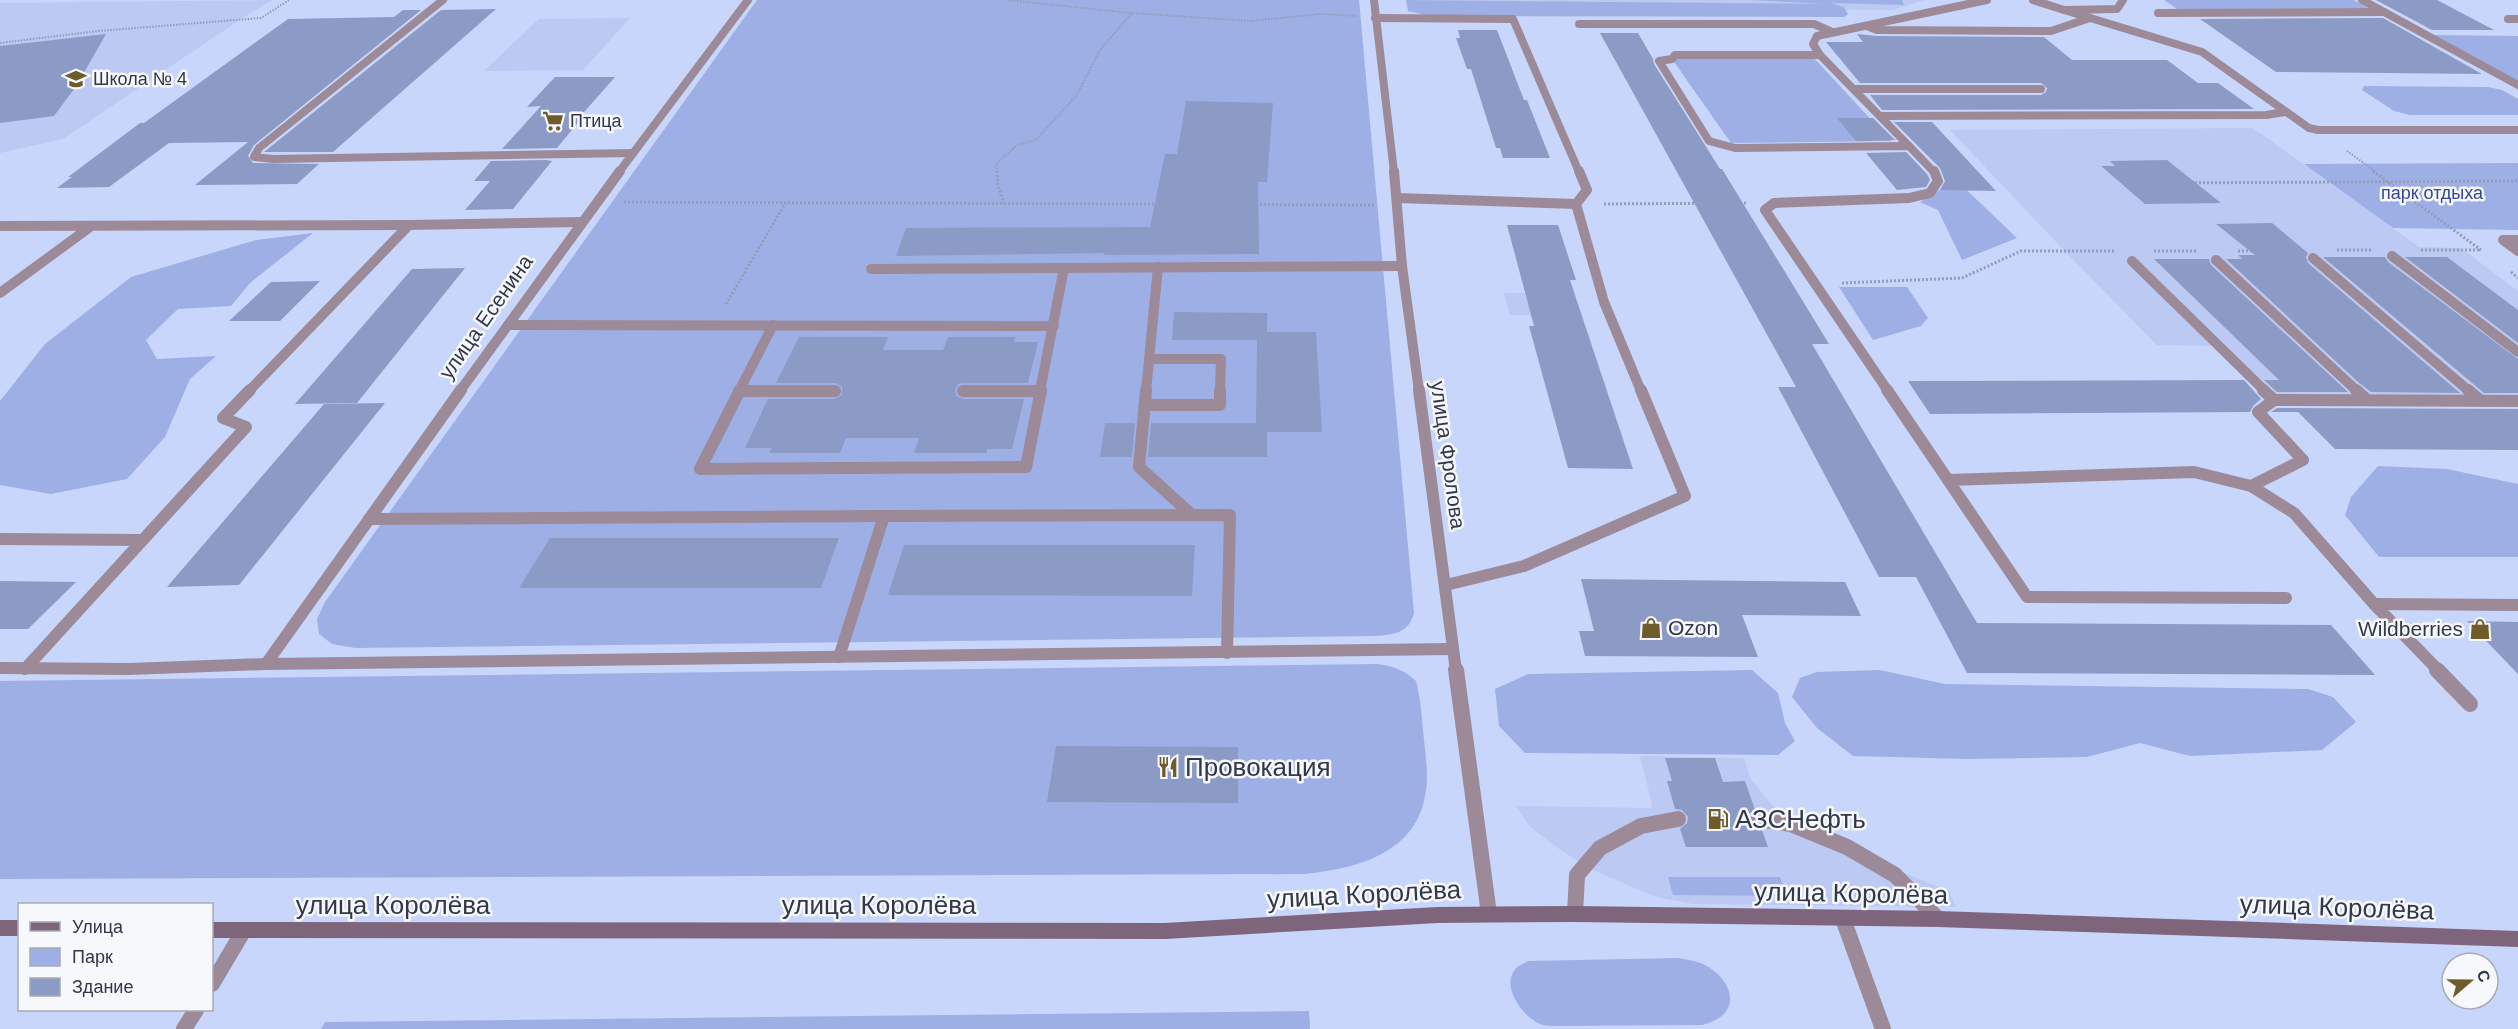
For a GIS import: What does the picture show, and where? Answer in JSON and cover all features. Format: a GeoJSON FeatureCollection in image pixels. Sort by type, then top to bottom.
{"type":"FeatureCollection","features":[{"type":"Feature","properties":{"kind":"main road","name":"улица Королёва"},"geometry":{"type":"LineString","coordinates":[[213,930],[1165,931],[1425,915],[1575,914],[1938,919],[2518,939]]}},
{"type":"Feature","properties":{"kind":"main road"},"geometry":{"type":"LineString","coordinates":[[0,928],[18,928]]}},
{"type":"Feature","properties":{"kind":"street"},"geometry":{"type":"LineString","coordinates":[[443,0],[259,148],[254,157],[273,159],[633,153]]}},
{"type":"Feature","properties":{"kind":"street","name":"улица Есенина"},"geometry":{"type":"LineString","coordinates":[[266,664],[581,222],[748,0]]}},
{"type":"Feature","properties":{"kind":"street","name":"улица Фролова"},"geometry":{"type":"LineString","coordinates":[[1374,0],[1402,266],[1490,914]]}},
{"type":"Feature","properties":{"kind":"street"},"geometry":{"type":"LineString","coordinates":[[1987,0],[1832,32],[1817,36],[1813,44],[1820,55],[1933,169],[1938,181],[1930,193],[1909,198],[1883,200],[1774,203],[1765,210],[2027,597],[2286,598]]}},
{"type":"Feature","properties":{"kind":"street"},"geometry":{"type":"LineString","coordinates":[[2033,0],[2202,52],[2309,128],[2319,130],[2518,130]]}},
{"type":"Feature","properties":{"kind":"street"},"geometry":{"type":"LineString","coordinates":[[2064,10],[2117,9],[2123,0]]}},
{"type":"Feature","properties":{"kind":"street"},"geometry":{"type":"LineString","coordinates":[[2362,0],[2518,85]]}},
{"type":"Feature","properties":{"kind":"street"},"geometry":{"type":"LineString","coordinates":[[2158,13],[2384,12]]}},
{"type":"Feature","properties":{"kind":"street"},"geometry":{"type":"LineString","coordinates":[[1376,18],[1513,19],[1587,190],[1576,204]]}},
{"type":"Feature","properties":{"kind":"street"},"geometry":{"type":"LineString","coordinates":[[1865,25],[1877,30],[2051,31],[2090,18]]}},
{"type":"Feature","properties":{"kind":"street"},"geometry":{"type":"LineString","coordinates":[[2508,19],[2518,19]]}},
{"type":"Feature","properties":{"kind":"street"},"geometry":{"type":"LineString","coordinates":[[1579,24],[1814,24],[1832,32]]}},
{"type":"Feature","properties":{"kind":"street"},"geometry":{"type":"LineString","coordinates":[[1820,55],[1676,55],[1672,59],[1659,61],[1709,141],[1735,148],[1910,146]]}},
{"type":"Feature","properties":{"kind":"street"},"geometry":{"type":"LineString","coordinates":[[1854,89],[2041,89]]}},
{"type":"Feature","properties":{"kind":"street"},"geometry":{"type":"LineString","coordinates":[[1880,116],[2255,115],[2284,112]]}},
{"type":"Feature","properties":{"kind":"street"},"geometry":{"type":"LineString","coordinates":[[1397,202],[1576,204]]}},
{"type":"Feature","properties":{"kind":"street"},"geometry":{"type":"LineString","coordinates":[[1446,585],[1524,566],[1684,496],[1604,302],[1576,204]]}},
{"type":"Feature","properties":{"kind":"street"},"geometry":{"type":"LineString","coordinates":[[0,226],[409,225],[581,222]]}},
{"type":"Feature","properties":{"kind":"street"},"geometry":{"type":"LineString","coordinates":[[25,669],[246,426],[223,418],[409,225]]}},
{"type":"Feature","properties":{"kind":"street"},"geometry":{"type":"LineString","coordinates":[[0,293],[90,227]]}},
{"type":"Feature","properties":{"kind":"street"},"geometry":{"type":"LineString","coordinates":[[2518,240],[2503,240],[2518,251]]}},
{"type":"Feature","properties":{"kind":"street"},"geometry":{"type":"LineString","coordinates":[[2392,256],[2518,352]]}},
{"type":"Feature","properties":{"kind":"street"},"geometry":{"type":"LineString","coordinates":[[2313,258],[2481,400]]}},
{"type":"Feature","properties":{"kind":"street"},"geometry":{"type":"LineString","coordinates":[[2216,260],[2367,400]]}},
{"type":"Feature","properties":{"kind":"street"},"geometry":{"type":"LineString","coordinates":[[2133,261],[2274,400]]}},
{"type":"Feature","properties":{"kind":"street"},"geometry":{"type":"LineString","coordinates":[[871,269],[1402,266]]}},
{"type":"Feature","properties":{"kind":"street"},"geometry":{"type":"LineString","coordinates":[[1158,267],[1139,467],[1192,515]]}},
{"type":"Feature","properties":{"kind":"street"},"geometry":{"type":"LineString","coordinates":[[773,326],[700,469],[1026,467],[1064,268]]}},
{"type":"Feature","properties":{"kind":"street"},"geometry":{"type":"LineString","coordinates":[[508,325],[1054,326]]}},
{"type":"Feature","properties":{"kind":"street"},"geometry":{"type":"LineString","coordinates":[[1145,405],[1220,405],[1221,359],[1149,359]]}},
{"type":"Feature","properties":{"kind":"street"},"geometry":{"type":"LineString","coordinates":[[739,391],[835,391]]}},
{"type":"Feature","properties":{"kind":"street"},"geometry":{"type":"LineString","coordinates":[[963,391],[1041,391]]}},
{"type":"Feature","properties":{"kind":"street"},"geometry":{"type":"LineString","coordinates":[[2252,486],[2303,460],[2258,412],[2274,400],[2518,401]]}},
{"type":"Feature","properties":{"kind":"street"},"geometry":{"type":"LineString","coordinates":[[1948,480],[2194,472],[2252,486],[2294,513],[2374,604],[2470,704]]}},
{"type":"Feature","properties":{"kind":"street"},"geometry":{"type":"LineString","coordinates":[[369,519],[1230,515],[1227,652]]}},
{"type":"Feature","properties":{"kind":"street"},"geometry":{"type":"LineString","coordinates":[[839,657],[884,516]]}},
{"type":"Feature","properties":{"kind":"street"},"geometry":{"type":"LineString","coordinates":[[0,539],[142,540]]}},
{"type":"Feature","properties":{"kind":"street"},"geometry":{"type":"LineString","coordinates":[[2374,604],[2518,605]]}},
{"type":"Feature","properties":{"kind":"street"},"geometry":{"type":"LineString","coordinates":[[0,668],[129,669],[266,664],[1453,649]]}},
{"type":"Feature","properties":{"kind":"street"},"geometry":{"type":"LineString","coordinates":[[1575,914],[1577,875],[1600,848],[1641,826],[1678,819]]}},
{"type":"Feature","properties":{"kind":"street"},"geometry":{"type":"LineString","coordinates":[[1758,819],[1791,824],[1847,847],[1895,875],[1938,919]]}},
{"type":"Feature","properties":{"kind":"street"},"geometry":{"type":"LineString","coordinates":[[1843,919],[1883,1029]]}},
{"type":"Feature","properties":{"kind":"street"},"geometry":{"type":"LineString","coordinates":[[213,982],[244,930]]}},
{"type":"Feature","properties":{"kind":"street"},"geometry":{"type":"LineString","coordinates":[[184,1029],[195,1011]]}},
{"type":"Feature","properties":{"kind":"path"},"geometry":{"type":"LineString","coordinates":[[0,43],[98,31],[261,18],[289,0]]}},
{"type":"Feature","properties":{"kind":"path"},"geometry":{"type":"LineString","coordinates":[[1008,0],[1131,14],[1251,21],[1321,14],[1376,18]]}},
{"type":"Feature","properties":{"kind":"path"},"geometry":{"type":"LineString","coordinates":[[1004,203],[998,186],[996,164],[1016,146],[1036,139],[1076,96],[1100,51],[1131,14]]}},
{"type":"Feature","properties":{"kind":"path"},"geometry":{"type":"LineString","coordinates":[[2167,183],[2518,181]]}},
{"type":"Feature","properties":{"kind":"path"},"geometry":{"type":"LineString","coordinates":[[596,202],[1397,202]]}},
{"type":"Feature","properties":{"kind":"path"},"geometry":{"type":"LineString","coordinates":[[713,325],[786,202]]}},
{"type":"Feature","properties":{"kind":"path"},"geometry":{"type":"LineString","coordinates":[[1576,204],[1774,203]]}},
{"type":"Feature","properties":{"kind":"shaded area","name":"Школа № 4"},"geometry":{"type":"Polygon","coordinates":[[[273,0],[241,19],[63,139],[0,153],[0,3],[273,0]]]}},
{"type":"Feature","properties":{"kind":"shaded area"},"geometry":{"type":"Polygon","coordinates":[[[1424,0],[1925,0],[1892,10],[1425,7],[1424,0]]]}},
{"type":"Feature","properties":{"kind":"shaded area"},"geometry":{"type":"Polygon","coordinates":[[[630,18],[583,70],[484,71],[539,19],[630,18]]]}},
{"type":"Feature","properties":{"kind":"shaded area"},"geometry":{"type":"Polygon","coordinates":[[[2253,128],[2419,247],[2461,248],[2518,291],[2518,405],[2270,404],[2213,346],[2157,345],[1950,130],[2253,128]]]}},
{"type":"Feature","properties":{"kind":"shaded area"},"geometry":{"type":"Polygon","coordinates":[[[1504,293],[1573,293],[1580,316],[1510,315],[1504,293]]]}},
{"type":"Feature","properties":{"kind":"shaded area"},"geometry":{"type":"Polygon","coordinates":[[[1640,756],[1744,758],[1751,779],[1771,804],[1786,817],[1854,853],[1949,891],[1956,907],[1693,904],[1656,897],[1595,871],[1562,851],[1530,827],[1516,806],[1651,808],[1652,804],[1640,756]]]}},
{"type":"Feature","properties":{"kind":"green space"},"geometry":{"type":"Polygon","coordinates":[[[757,0],[1359,0],[1414,613],[1408,625],[1394,634],[1374,636],[355,648],[332,644],[319,634],[317,619],[325,602],[757,0]]]}},
{"type":"Feature","properties":{"kind":"green space"},"geometry":{"type":"Polygon","coordinates":[[[1406,0],[1825,4],[1750,0],[1902,0],[1904,5],[1831,3],[1844,7],[1848,14],[1844,17],[1430,16],[1408,11],[1406,0]]]}},
{"type":"Feature","properties":{"kind":"green space"},"geometry":{"type":"Polygon","coordinates":[[[2164,0],[2354,0],[2369,9],[2177,9],[2164,0]]]}},
{"type":"Feature","properties":{"kind":"green space"},"geometry":{"type":"Polygon","coordinates":[[[2432,35],[2518,36],[2518,82],[2432,35]]]}},
{"type":"Feature","properties":{"kind":"green space"},"geometry":{"type":"Polygon","coordinates":[[[1813,57],[1891,141],[1731,143],[1672,59],[1813,57]]]}},
{"type":"Feature","properties":{"kind":"green space"},"geometry":{"type":"Polygon","coordinates":[[[2364,86],[2488,87],[2502,90],[2518,99],[2518,115],[2410,115],[2394,111],[2362,90],[2364,86]]]}},
{"type":"Feature","properties":{"kind":"green space","name":"парк отдыха"},"geometry":{"type":"Polygon","coordinates":[[[2518,163],[2518,230],[2393,228],[2304,164],[2518,163]]]}},
{"type":"Feature","properties":{"kind":"green space"},"geometry":{"type":"Polygon","coordinates":[[[1956,180],[2017,238],[1962,260],[1938,210],[1920,202],[1956,180]]]}},
{"type":"Feature","properties":{"kind":"green space"},"geometry":{"type":"Polygon","coordinates":[[[313,233],[250,283],[231,306],[178,309],[146,340],[157,359],[216,356],[190,379],[165,437],[127,479],[51,494],[0,485],[0,401],[45,344],[131,277],[256,240],[313,233]]]}},
{"type":"Feature","properties":{"kind":"green space"},"geometry":{"type":"Polygon","coordinates":[[[1839,287],[1907,287],[1928,318],[1921,326],[1873,340],[1839,287]]]}},
{"type":"Feature","properties":{"kind":"green space"},"geometry":{"type":"Polygon","coordinates":[[[2378,466],[2447,469],[2518,484],[2518,557],[2379,557],[2345,515],[2351,497],[2378,466]]]}},
{"type":"Feature","properties":{"kind":"green space"},"geometry":{"type":"Polygon","coordinates":[[[1377,664],[1398,669],[1416,681],[1426,761],[1425,796],[1419,816],[1409,832],[1396,845],[1362,862],[1323,872],[1304,874],[0,879],[0,681],[1377,664]]]}},
{"type":"Feature","properties":{"kind":"green space"},"geometry":{"type":"Polygon","coordinates":[[[1752,670],[1778,693],[1785,723],[1795,741],[1778,755],[1525,753],[1499,726],[1495,689],[1528,674],[1752,670]]]}},
{"type":"Feature","properties":{"kind":"green space"},"geometry":{"type":"Polygon","coordinates":[[[1880,670],[1945,684],[2308,689],[2333,697],[2356,722],[2322,750],[2190,756],[2140,743],[2087,757],[1967,759],[1853,756],[1817,728],[1792,697],[1800,678],[1817,672],[1880,670]]]}},
{"type":"Feature","properties":{"kind":"green space"},"geometry":{"type":"Polygon","coordinates":[[[1668,877],[1780,877],[1787,896],[1673,895],[1668,877]]]}},
{"type":"Feature","properties":{"kind":"green space"},"geometry":{"type":"Polygon","coordinates":[[[1678,958],[1706,966],[1726,984],[1730,1001],[1728,1008],[1714,1021],[1702,1025],[1547,1026],[1538,1023],[1526,1014],[1515,999],[1510,983],[1516,968],[1528,961],[1678,958]]]}},
{"type":"Feature","properties":{"kind":"green space"},"geometry":{"type":"Polygon","coordinates":[[[1309,1011],[1310,1029],[321,1029],[325,1022],[1309,1011]]]}},
{"type":"Feature","properties":{"kind":"building"},"geometry":{"type":"Polygon","coordinates":[[[2376,0],[2437,0],[2494,30],[2432,30],[2376,0]]]}},
{"type":"Feature","properties":{"kind":"building"},"geometry":{"type":"Polygon","coordinates":[[[496,9],[333,152],[264,152],[441,10],[496,9]]]}},
{"type":"Feature","properties":{"kind":"building"},"geometry":{"type":"Polygon","coordinates":[[[403,10],[421,10],[254,145],[248,156],[253,163],[319,164],[297,184],[195,185],[248,142],[169,143],[109,187],[57,188],[72,177],[68,177],[140,123],[144,123],[288,19],[394,17],[403,10]]]}},
{"type":"Feature","properties":{"kind":"building"},"geometry":{"type":"Polygon","coordinates":[[[2383,18],[2482,74],[2276,72],[2200,19],[2383,18]]]}},
{"type":"Feature","properties":{"kind":"building"},"geometry":{"type":"Polygon","coordinates":[[[1458,30],[1497,30],[1524,100],[1527,100],[1550,158],[1503,158],[1500,148],[1496,148],[1471,69],[1467,69],[1456,38],[1460,38],[1458,30]]]}},
{"type":"Feature","properties":{"kind":"building"},"geometry":{"type":"Polygon","coordinates":[[[1600,33],[1638,33],[1654,64],[1722,169],[1829,344],[1812,344],[1977,623],[2331,625],[2375,675],[1967,673],[1916,577],[1879,577],[1778,387],[1796,387],[1600,33]]]}},
{"type":"Feature","properties":{"kind":"building"},"geometry":{"type":"Polygon","coordinates":[[[106,34],[77,85],[54,116],[0,123],[0,46],[106,34]]]}},
{"type":"Feature","properties":{"kind":"building"},"geometry":{"type":"Polygon","coordinates":[[[1857,34],[2044,37],[2072,60],[2167,60],[2198,83],[2218,83],[2254,109],[1882,110],[1870,95],[2041,95],[2046,92],[2047,88],[2041,83],[1860,83],[1826,42],[1863,42],[1857,34]]]}},
{"type":"Feature","properties":{"kind":"building"},"geometry":{"type":"Polygon","coordinates":[[[555,77],[615,77],[578,119],[581,119],[557,148],[502,149],[541,106],[527,107],[555,77]]]}},
{"type":"Feature","properties":{"kind":"building"},"geometry":{"type":"Polygon","coordinates":[[[1186,101],[1273,103],[1267,182],[1258,182],[1259,254],[1104,255],[1105,253],[896,256],[906,228],[1150,227],[1165,154],[1177,154],[1186,101]]]}},
{"type":"Feature","properties":{"kind":"building"},"geometry":{"type":"Polygon","coordinates":[[[1837,118],[1873,118],[1895,140],[1856,141],[1837,118]]]}},
{"type":"Feature","properties":{"kind":"building"},"geometry":{"type":"Polygon","coordinates":[[[1894,122],[1932,122],[1996,191],[1940,190],[1945,181],[1940,168],[1894,122]]]}},
{"type":"Feature","properties":{"kind":"building"},"geometry":{"type":"Polygon","coordinates":[[[1906,152],[1927,174],[1930,180],[1926,187],[1897,190],[1866,153],[1906,152]]]}},
{"type":"Feature","properties":{"kind":"building"},"geometry":{"type":"Polygon","coordinates":[[[2167,160],[2221,203],[2145,204],[2101,166],[2115,166],[2110,161],[2167,160]]]}},
{"type":"Feature","properties":{"kind":"building"},"geometry":{"type":"Polygon","coordinates":[[[491,161],[552,161],[513,209],[465,210],[490,181],[474,181],[491,161]]]}},
{"type":"Feature","properties":{"kind":"building"},"geometry":{"type":"Polygon","coordinates":[[[2272,223],[2308,253],[2306,257],[2308,263],[2460,393],[2371,392],[2358,382],[2226,259],[2242,259],[2238,255],[2255,255],[2216,224],[2272,223]]]}},
{"type":"Feature","properties":{"kind":"building"},"geometry":{"type":"Polygon","coordinates":[[[1507,225],[1558,225],[1576,280],[1570,280],[1633,469],[1568,468],[1529,326],[1534,326],[1507,225]]]}},
{"type":"Feature","properties":{"kind":"building"},"geometry":{"type":"Polygon","coordinates":[[[2323,257],[2385,257],[2388,262],[2518,359],[2518,393],[2484,393],[2323,257]]]}},
{"type":"Feature","properties":{"kind":"building"},"geometry":{"type":"Polygon","coordinates":[[[2405,257],[2447,257],[2518,310],[2518,343],[2405,257]]]}},
{"type":"Feature","properties":{"kind":"building"},"geometry":{"type":"Polygon","coordinates":[[[2154,259],[2209,259],[2211,265],[2348,392],[2277,392],[2264,380],[2279,380],[2154,259]]]}},
{"type":"Feature","properties":{"kind":"building"},"geometry":{"type":"Polygon","coordinates":[[[465,268],[357,403],[295,404],[412,269],[465,268]]]}},
{"type":"Feature","properties":{"kind":"building"},"geometry":{"type":"Polygon","coordinates":[[[320,281],[280,321],[229,321],[271,282],[320,281]]]}},
{"type":"Feature","properties":{"kind":"building"},"geometry":{"type":"Polygon","coordinates":[[[1174,312],[1267,313],[1267,332],[1316,332],[1322,432],[1267,432],[1267,457],[1148,457],[1151,423],[1256,423],[1257,340],[1172,340],[1174,312]]]}},
{"type":"Feature","properties":{"kind":"building"},"geometry":{"type":"Polygon","coordinates":[[[799,337],[888,337],[883,350],[943,350],[948,337],[1015,337],[1014,342],[1038,342],[1028,383],[963,383],[958,384],[955,390],[956,396],[963,399],[1024,399],[1012,449],[987,449],[987,453],[914,453],[919,438],[846,438],[840,453],[769,453],[772,448],[745,448],[768,399],[835,399],[842,395],[842,387],[836,383],[776,383],[799,337]]]}},
{"type":"Feature","properties":{"kind":"building"},"geometry":{"type":"Polygon","coordinates":[[[2244,380],[2261,399],[2250,412],[1930,414],[1908,381],[2244,380]]]}},
{"type":"Feature","properties":{"kind":"building"},"geometry":{"type":"Polygon","coordinates":[[[385,403],[239,585],[167,587],[324,404],[385,403]]]}},
{"type":"Feature","properties":{"kind":"building"},"geometry":{"type":"Polygon","coordinates":[[[2277,408],[2518,409],[2518,450],[2335,449],[2298,412],[2271,412],[2277,408]]]}},
{"type":"Feature","properties":{"kind":"building"},"geometry":{"type":"Polygon","coordinates":[[[1105,423],[1135,423],[1132,457],[1100,457],[1105,423]]]}},
{"type":"Feature","properties":{"kind":"building"},"geometry":{"type":"Polygon","coordinates":[[[550,538],[839,538],[821,588],[519,588],[550,538]]]}},
{"type":"Feature","properties":{"kind":"building"},"geometry":{"type":"Polygon","coordinates":[[[904,545],[1195,545],[1192,596],[888,595],[904,545]]]}},
{"type":"Feature","properties":{"kind":"building"},"geometry":{"type":"Polygon","coordinates":[[[1581,579],[1845,582],[1861,616],[1742,615],[1758,657],[1585,656],[1579,631],[1594,631],[1581,579]]]}},
{"type":"Feature","properties":{"kind":"building"},"geometry":{"type":"Polygon","coordinates":[[[0,581],[76,582],[28,629],[0,629],[0,581]]]}},
{"type":"Feature","properties":{"kind":"building"},"geometry":{"type":"Polygon","coordinates":[[[2467,621],[2518,622],[2518,674],[2467,621]]]}},
{"type":"Feature","properties":{"kind":"building"},"geometry":{"type":"Polygon","coordinates":[[[1056,746],[1238,747],[1238,803],[1047,802],[1056,746]]]}},
{"type":"Feature","properties":{"kind":"building"},"geometry":{"type":"Polygon","coordinates":[[[1665,758],[1715,758],[1723,782],[1745,781],[1755,810],[1750,813],[1748,822],[1752,827],[1762,830],[1768,847],[1686,847],[1680,829],[1687,823],[1688,817],[1682,810],[1675,809],[1667,781],[1672,781],[1665,758]]]}},
{"type":"Feature","properties":{"kind":"place","name":"Школа № 4"},"geometry":{"type":"Point","coordinates":[76,79]}},
{"type":"Feature","properties":{"kind":"place","name":"Птица"},"geometry":{"type":"Point","coordinates":[553,121]}},
{"type":"Feature","properties":{"kind":"place","name":"Ozon"},"geometry":{"type":"Point","coordinates":[1651,628]}},
{"type":"Feature","properties":{"kind":"place","name":"Wildberries"},"geometry":{"type":"Point","coordinates":[2480,629]}},
{"type":"Feature","properties":{"kind":"place","name":"Провокация"},"geometry":{"type":"Point","coordinates":[1168,767]}},
{"type":"Feature","properties":{"kind":"place","name":"АЗСНефть"},"geometry":{"type":"Point","coordinates":[1718,819]}}]}
